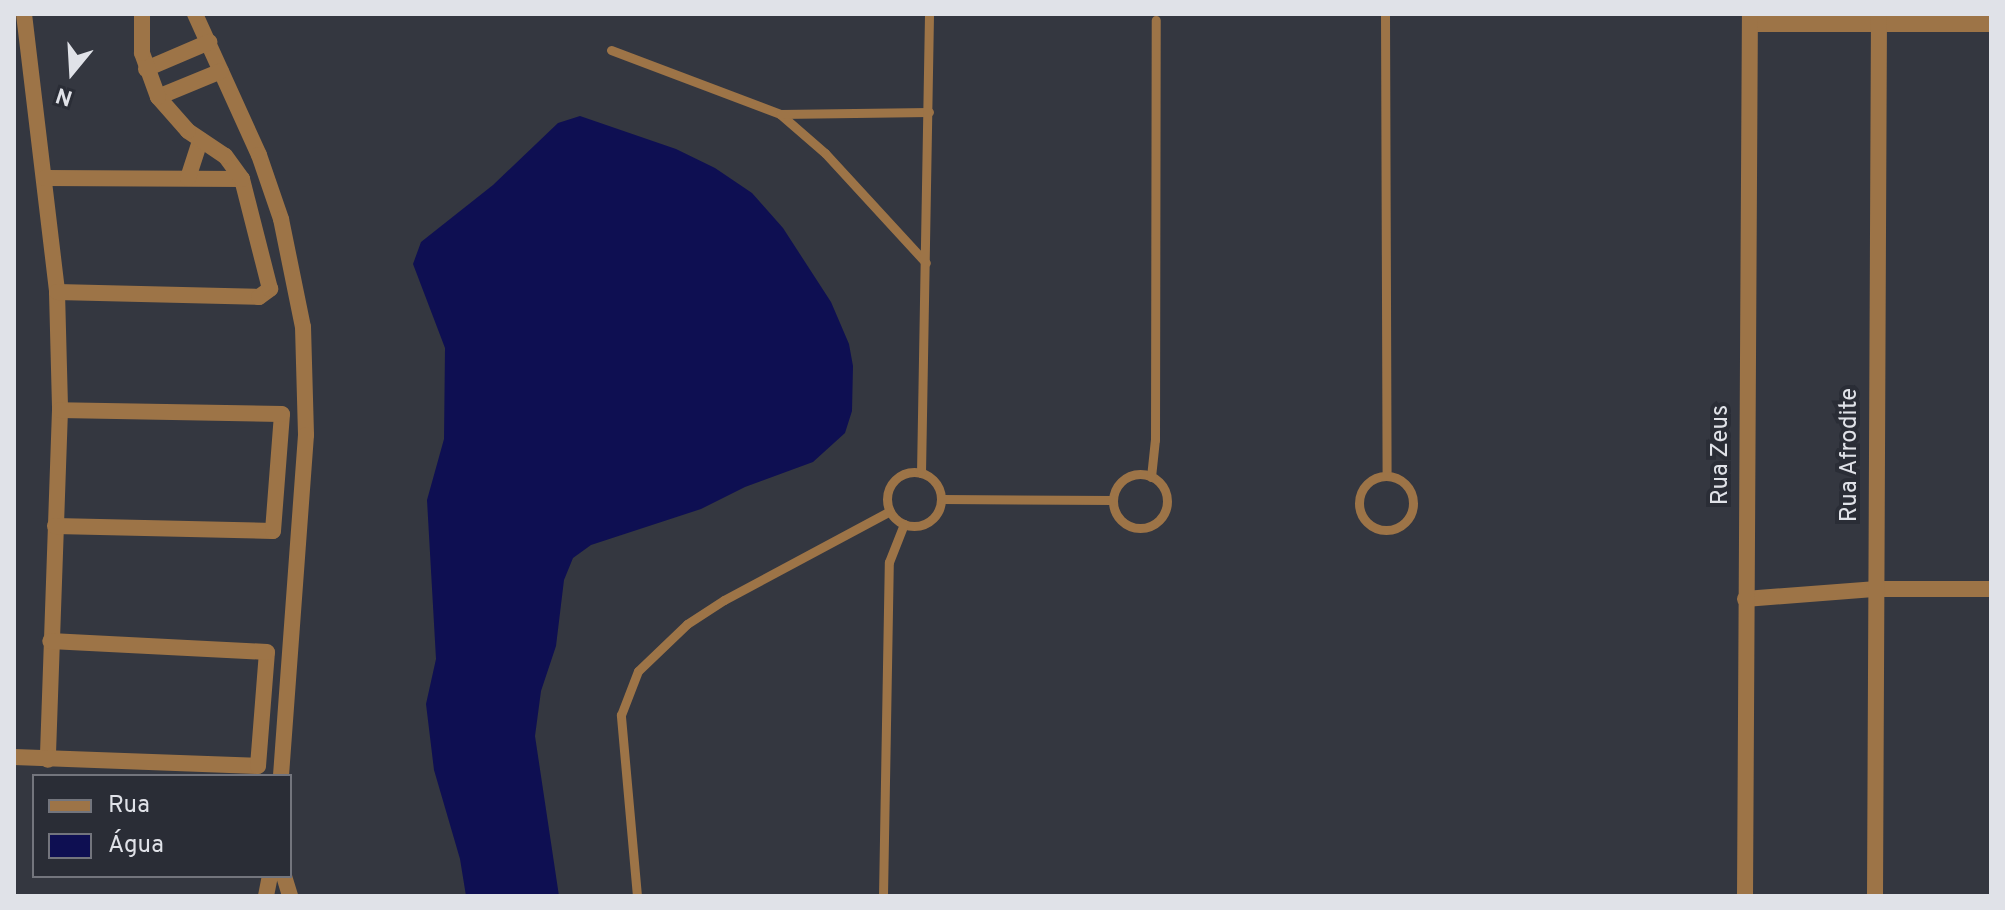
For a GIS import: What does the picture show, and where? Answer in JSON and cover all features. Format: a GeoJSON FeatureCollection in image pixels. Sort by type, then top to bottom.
{"type":"FeatureCollection","features":[{"type":"Feature","properties":{"kind":"street"},"geometry":{"type":"LineString","coordinates":[[24,14],[57,292],[60,410],[48,760]]}},
{"type":"Feature","properties":{"kind":"street"},"geometry":{"type":"LineString","coordinates":[[57,292],[259,297],[270,289],[242,179],[225,156],[177,121],[158,97],[146,69],[140,38],[142,14]]}},
{"type":"Feature","properties":{"kind":"street"},"geometry":{"type":"LineString","coordinates":[[195,14],[259,155],[281,219],[303,327],[306,435],[281,774]]}},
{"type":"Feature","properties":{"kind":"street"},"geometry":{"type":"LineString","coordinates":[[1750,19],[1991,24]]}},
{"type":"Feature","properties":{"kind":"street","name":"Rua Zeus"},"geometry":{"type":"LineString","coordinates":[[1745,896],[1750,19]]}},
{"type":"Feature","properties":{"kind":"street","name":"Rua Afrodite"},"geometry":{"type":"LineString","coordinates":[[1875,896],[1874,589],[1879,20]]}},
{"type":"Feature","properties":{"kind":"street"},"geometry":{"type":"LineString","coordinates":[[146,69],[209,42]]}},
{"type":"Feature","properties":{"kind":"street"},"geometry":{"type":"LineString","coordinates":[[158,97],[221,71]]}},
{"type":"Feature","properties":{"kind":"street"},"geometry":{"type":"LineString","coordinates":[[14,91],[32,89]]}},
{"type":"Feature","properties":{"kind":"street"},"geometry":{"type":"LineString","coordinates":[[188,178],[200,140]]}},
{"type":"Feature","properties":{"kind":"street"},"geometry":{"type":"LineString","coordinates":[[45,178],[242,179]]}},
{"type":"Feature","properties":{"kind":"street"},"geometry":{"type":"LineString","coordinates":[[55,526],[273,531],[282,414],[60,410]]}},
{"type":"Feature","properties":{"kind":"street"},"geometry":{"type":"LineString","coordinates":[[1745,599],[1874,589],[1991,589]]}},
{"type":"Feature","properties":{"kind":"street"},"geometry":{"type":"LineString","coordinates":[[14,757],[258,766],[267,652],[50,641]]}},
{"type":"Feature","properties":{"kind":"lane"},"geometry":{"type":"LineString","coordinates":[[921,473],[929,14]]}},
{"type":"Feature","properties":{"kind":"lane"},"geometry":{"type":"LineString","coordinates":[[1385,14],[1387,476]]}},
{"type":"Feature","properties":{"kind":"lane"},"geometry":{"type":"LineString","coordinates":[[1151,477],[1155,440],[1156,20]]}},
{"type":"Feature","properties":{"kind":"lane"},"geometry":{"type":"LineString","coordinates":[[611,50],[780,114],[825,153],[926,263]]}},
{"type":"Feature","properties":{"kind":"lane"},"geometry":{"type":"LineString","coordinates":[[780,114],[929,112]]}},
{"type":"Feature","properties":{"kind":"lane"},"geometry":{"type":"LineString","coordinates":[[921,473],[936,483],[941,499],[933,518],[925,524],[904,524],[890,511],[887,494],[904,474],[921,473]]}},
{"type":"Feature","properties":{"kind":"lane"},"geometry":{"type":"LineString","coordinates":[[1134,475],[1151,477],[1163,487],[1167,502],[1155,524],[1138,528],[1130,526],[1117,515],[1113,500],[1119,484],[1134,475]]}},
{"type":"Feature","properties":{"kind":"lane"},"geometry":{"type":"LineString","coordinates":[[1387,476],[1403,482],[1413,504],[1401,525],[1385,529],[1369,524],[1359,502],[1365,486],[1387,476]]}},
{"type":"Feature","properties":{"kind":"lane"},"geometry":{"type":"LineString","coordinates":[[941,499],[1113,500]]}},
{"type":"Feature","properties":{"kind":"lane"},"geometry":{"type":"LineString","coordinates":[[637,896],[621,715],[638,671],[687,624],[724,600],[890,511]]}},
{"type":"Feature","properties":{"kind":"lane"},"geometry":{"type":"LineString","coordinates":[[883,896],[889,562],[904,524]]}},
{"type":"Feature","properties":{"kind":"water"},"geometry":{"type":"Polygon","coordinates":[[[580,116],[676,149],[715,168],[752,193],[783,228],[831,302],[849,344],[853,366],[852,411],[845,433],[813,462],[745,487],[701,509],[591,545],[573,558],[564,580],[556,646],[541,691],[535,736],[559,896],[466,896],[460,859],[434,770],[426,704],[436,659],[427,500],[444,439],[445,348],[413,264],[421,242],[493,185],[558,123],[580,116]]]}}]}
